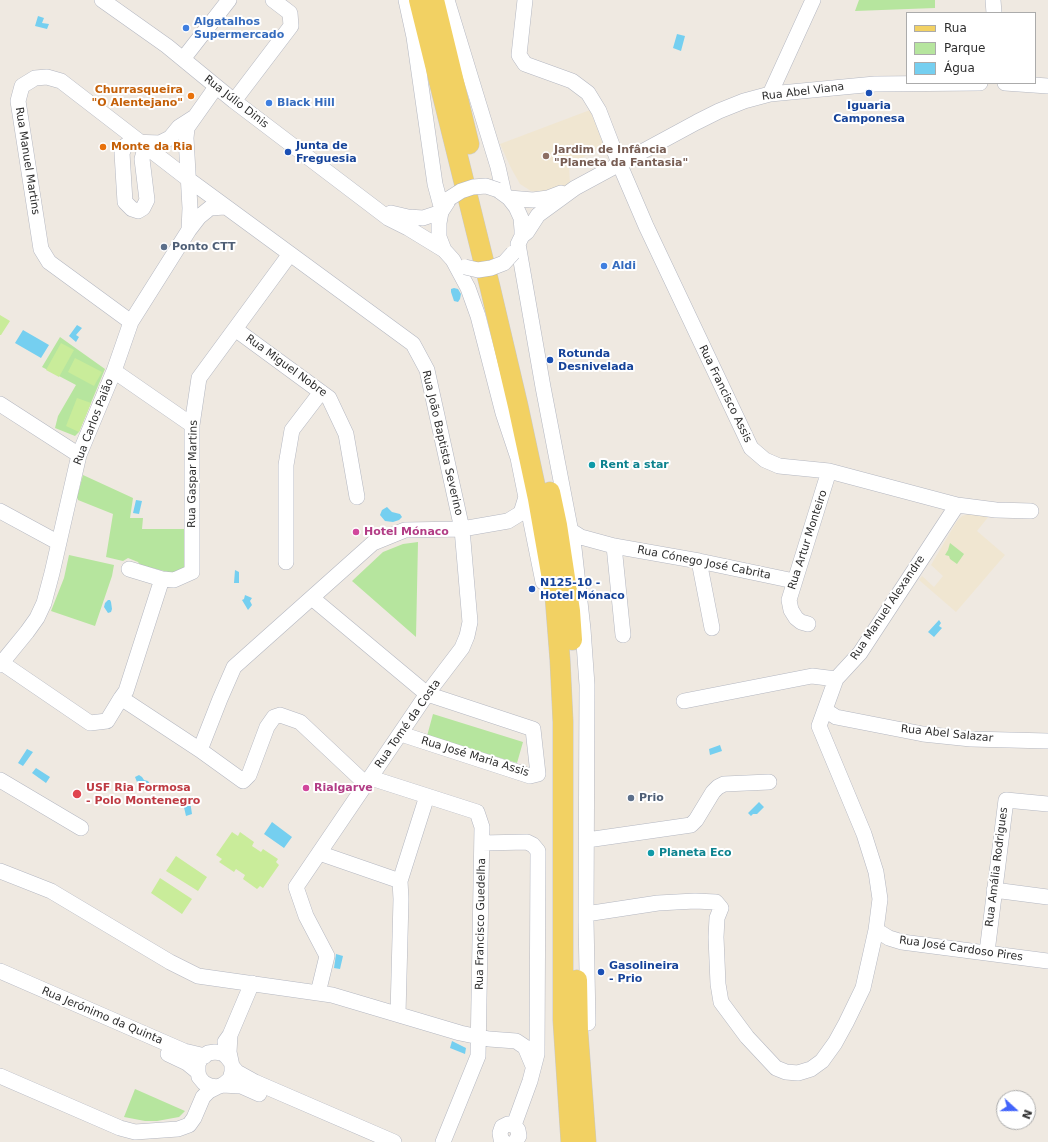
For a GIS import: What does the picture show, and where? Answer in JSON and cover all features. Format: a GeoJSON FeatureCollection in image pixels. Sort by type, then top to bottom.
{"type":"FeatureCollection","features":[{"type":"Feature","properties":{"kind":"main road"},"geometry":{"type":"LineString","coordinates":[[419,0],[490,287],[538,499],[555,596],[563,722],[563,1020],[571,1142]]}},
{"type":"Feature","properties":{"kind":"main road"},"geometry":{"type":"LineString","coordinates":[[434,0],[535,421],[557,525],[570,611],[574,681],[578,1033],[586,1142]]}},
{"type":"Feature","properties":{"kind":"street","name":"Rua Júlio Dinis"},"geometry":{"type":"LineString","coordinates":[[102,0],[167,46],[216,87],[388,218],[408,228],[454,259]]}},
{"type":"Feature","properties":{"kind":"street"},"geometry":{"type":"LineString","coordinates":[[183,60],[229,0]]}},
{"type":"Feature","properties":{"kind":"street"},"geometry":{"type":"LineString","coordinates":[[234,101],[291,26],[290,13],[273,0]]}},
{"type":"Feature","properties":{"kind":"street"},"geometry":{"type":"LineString","coordinates":[[406,0],[414,37],[435,184],[445,207]]}},
{"type":"Feature","properties":{"kind":"street"},"geometry":{"type":"LineString","coordinates":[[447,0],[498,167],[504,194]]}},
{"type":"Feature","properties":{"kind":"street","name":"Rua Francisco Assis"},"geometry":{"type":"LineString","coordinates":[[525,0],[519,55],[525,64],[572,81],[588,93],[599,110],[619,163],[646,226],[751,448],[765,460],[779,466],[829,471],[957,505],[996,510],[1031,511]]}},
{"type":"Feature","properties":{"kind":"street"},"geometry":{"type":"LineString","coordinates":[[770,94],[813,0]]}},
{"type":"Feature","properties":{"kind":"street"},"geometry":{"type":"LineString","coordinates":[[993,0],[994,12]]}},
{"type":"Feature","properties":{"kind":"street","name":"Rua Manuel Martins"},"geometry":{"type":"LineString","coordinates":[[131,322],[49,262],[40,250],[18,101],[22,86],[35,78],[47,77],[61,82],[143,150],[164,161],[225,206]]}},
{"type":"Feature","properties":{"kind":"street","name":"Rua Abel Viana"},"geometry":{"type":"LineString","coordinates":[[518,245],[538,216],[575,188],[619,163],[719,111],[744,101],[770,94],[875,84],[906,84]]}},
{"type":"Feature","properties":{"kind":"street"},"geometry":{"type":"LineString","coordinates":[[1023,84],[1048,86]]}},
{"type":"Feature","properties":{"kind":"street","name":"Rua Carlos Paião"},"geometry":{"type":"LineString","coordinates":[[189,230],[190,208],[186,145],[187,128],[216,87]]}},
{"type":"Feature","properties":{"kind":"street"},"geometry":{"type":"LineString","coordinates":[[143,150],[151,144],[160,143],[170,138],[178,127],[194,118]]}},
{"type":"Feature","properties":{"kind":"street"},"geometry":{"type":"LineString","coordinates":[[131,142],[143,150],[147,200],[143,208],[138,211],[132,209],[125,202],[122,153],[124,146],[131,142]]}},
{"type":"Feature","properties":{"kind":"street"},"geometry":{"type":"LineString","coordinates":[[164,161],[179,156],[186,145]]}},
{"type":"Feature","properties":{"kind":"street"},"geometry":{"type":"LineString","coordinates":[[562,809],[555,720],[553,658],[548,609],[518,458],[503,413],[478,316],[468,288],[454,259],[439,237],[439,223],[445,207],[461,191],[473,187],[486,186],[504,194],[516,207],[521,218],[518,245],[577,572],[587,685],[586,914],[588,1034],[583,1107]]}},
{"type":"Feature","properties":{"kind":"street","name":"Rua Abel Viana"},"geometry":{"type":"LineString","coordinates":[[504,194],[533,200],[548,198],[575,188]]}},
{"type":"Feature","properties":{"kind":"street","name":"Rua Júlio Dinis"},"geometry":{"type":"LineString","coordinates":[[371,204],[380,209],[408,217],[423,218],[445,207]]}},
{"type":"Feature","properties":{"kind":"street","name":"Rua Carlos Paião"},"geometry":{"type":"LineString","coordinates":[[1,664],[37,618],[44,603],[79,455],[114,371],[131,322],[189,230],[199,217],[210,208],[225,206]]}},
{"type":"Feature","properties":{"kind":"street","name":"Rua João Baptista Severino"},"geometry":{"type":"LineString","coordinates":[[200,750],[234,667],[373,543],[405,530],[462,529],[426,370],[413,344],[225,206]]}},
{"type":"Feature","properties":{"kind":"street"},"geometry":{"type":"LineString","coordinates":[[454,259],[478,270],[491,268],[504,262],[518,245]]}},
{"type":"Feature","properties":{"kind":"street","name":"Rua Gaspar Martins"},"geometry":{"type":"LineString","coordinates":[[129,569],[162,579],[174,580],[192,572],[192,425],[199,378],[290,254]]}},
{"type":"Feature","properties":{"kind":"street","name":"Rua Miguel Nobre"},"geometry":{"type":"LineString","coordinates":[[235,329],[329,398],[346,434],[358,497]]}},
{"type":"Feature","properties":{"kind":"street"},"geometry":{"type":"LineString","coordinates":[[114,371],[192,425]]}},
{"type":"Feature","properties":{"kind":"street"},"geometry":{"type":"LineString","coordinates":[[286,562],[286,465],[292,430],[321,392]]}},
{"type":"Feature","properties":{"kind":"street"},"geometry":{"type":"LineString","coordinates":[[0,404],[79,455]]}},
{"type":"Feature","properties":{"kind":"street","name":"Rua Artur Monteiro"},"geometry":{"type":"LineString","coordinates":[[808,624],[801,622],[796,618],[791,610],[789,600],[829,471]]}},
{"type":"Feature","properties":{"kind":"street"},"geometry":{"type":"LineString","coordinates":[[462,529],[508,521],[521,513],[526,497]]}},
{"type":"Feature","properties":{"kind":"street","name":"Rua Manuel Alexandre"},"geometry":{"type":"LineString","coordinates":[[836,679],[860,653],[957,505]]}},
{"type":"Feature","properties":{"kind":"street"},"geometry":{"type":"LineString","coordinates":[[0,511],[59,543]]}},
{"type":"Feature","properties":{"kind":"street"},"geometry":{"type":"LineString","coordinates":[[499,523],[515,522],[528,528],[534,536]]}},
{"type":"Feature","properties":{"kind":"street","name":"Rua Tomé da Costa"},"geometry":{"type":"LineString","coordinates":[[318,993],[326,956],[306,916],[296,887],[427,694],[462,648],[467,636],[470,622],[462,529]]}},
{"type":"Feature","properties":{"kind":"street"},"geometry":{"type":"LineString","coordinates":[[570,530],[580,537],[614,546]]}},
{"type":"Feature","properties":{"kind":"street"},"geometry":{"type":"LineString","coordinates":[[577,572],[582,557],[588,550],[596,546],[614,546]]}},
{"type":"Feature","properties":{"kind":"street"},"geometry":{"type":"LineString","coordinates":[[614,546],[623,635]]}},
{"type":"Feature","properties":{"kind":"street","name":"Rua Cónego José Cabrita"},"geometry":{"type":"LineString","coordinates":[[614,546],[700,561],[794,580]]}},
{"type":"Feature","properties":{"kind":"street"},"geometry":{"type":"LineString","coordinates":[[700,561],[712,628]]}},
{"type":"Feature","properties":{"kind":"street"},"geometry":{"type":"LineString","coordinates":[[1,664],[90,723],[107,721],[126,691],[162,579]]}},
{"type":"Feature","properties":{"kind":"street"},"geometry":{"type":"LineString","coordinates":[[312,598],[427,694]]}},
{"type":"Feature","properties":{"kind":"street"},"geometry":{"type":"LineString","coordinates":[[586,914],[658,903],[695,901],[716,902],[721,908],[717,918],[716,937],[718,984],[721,1002],[747,1037],[776,1068],[786,1072],[798,1073],[811,1069],[822,1061],[835,1043],[863,988],[876,930],[880,899],[876,872],[864,834],[819,726],[836,679],[812,676],[684,701]]}},
{"type":"Feature","properties":{"kind":"street","name":"Rua José Maria Assis"},"geometry":{"type":"LineString","coordinates":[[401,734],[530,776],[538,774],[533,729],[427,694]]}},
{"type":"Feature","properties":{"kind":"street"},"geometry":{"type":"LineString","coordinates":[[122,698],[200,750],[243,781],[250,776],[267,727],[274,717],[280,715],[300,722],[368,781]]}},
{"type":"Feature","properties":{"kind":"street","name":"Rua Abel Salazar"},"geometry":{"type":"LineString","coordinates":[[825,710],[836,717],[923,734],[972,739],[1048,742]]}},
{"type":"Feature","properties":{"kind":"street"},"geometry":{"type":"LineString","coordinates":[[0,780],[81,828]]}},
{"type":"Feature","properties":{"kind":"street","name":"Rua Francisco Guedelha"},"geometry":{"type":"LineString","coordinates":[[368,781],[427,796],[477,812],[482,827],[478,1056],[443,1142]]}},
{"type":"Feature","properties":{"kind":"street"},"geometry":{"type":"LineString","coordinates":[[587,840],[691,825],[718,787],[724,784],[770,782]]}},
{"type":"Feature","properties":{"kind":"street"},"geometry":{"type":"LineString","coordinates":[[398,1014],[401,899],[400,881],[427,796]]}},
{"type":"Feature","properties":{"kind":"street","name":"Rua Amália Rodrigues"},"geometry":{"type":"LineString","coordinates":[[987,952],[1006,800],[1048,804]]}},
{"type":"Feature","properties":{"kind":"street"},"geometry":{"type":"LineString","coordinates":[[482,843],[527,842],[534,845],[538,851],[537,1054],[530,1081],[514,1125]]}},
{"type":"Feature","properties":{"kind":"street"},"geometry":{"type":"LineString","coordinates":[[319,853],[400,881]]}},
{"type":"Feature","properties":{"kind":"street"},"geometry":{"type":"LineString","coordinates":[[0,872],[51,891],[186,971],[198,976],[332,994],[460,1033],[489,1039],[516,1041],[525,1047],[533,1066]]}},
{"type":"Feature","properties":{"kind":"street"},"geometry":{"type":"LineString","coordinates":[[994,890],[1048,897]]}},
{"type":"Feature","properties":{"kind":"street","name":"Rua José Cardoso Pires"},"geometry":{"type":"LineString","coordinates":[[876,930],[889,938],[902,942],[1048,961]]}},
{"type":"Feature","properties":{"kind":"street","name":"Rua Jerónimo da Quinta"},"geometry":{"type":"LineString","coordinates":[[0,972],[184,1051],[210,1054],[222,1053],[227,1056],[237,1072],[255,1082],[394,1142]]}},
{"type":"Feature","properties":{"kind":"street","name":"Rua Jerónimo da Quinta"},"geometry":{"type":"LineString","coordinates":[[0,982],[179,1059],[187,1063],[204,1083],[210,1086],[242,1086],[370,1142]]}},
{"type":"Feature","properties":{"kind":"street"},"geometry":{"type":"LineString","coordinates":[[0,1076],[120,1128],[135,1132],[178,1130],[189,1125],[194,1118],[198,1106],[201,1088],[198,1075],[198,1064],[201,1058],[210,1054],[226,1042],[252,983]]}},
{"type":"Feature","properties":{"kind":"street"},"geometry":{"type":"LineString","coordinates":[[516,1041],[529,1034],[536,1024]]}},
{"type":"Feature","properties":{"kind":"street"},"geometry":{"type":"LineString","coordinates":[[198,1106],[210,1091],[230,1079],[232,1064],[228,1045],[230,1035]]}},
{"type":"Feature","properties":{"kind":"street"},"geometry":{"type":"LineString","coordinates":[[504,1142],[500,1136],[500,1130],[505,1125],[514,1125],[517,1127],[519,1133],[515,1142]]}},
{"type":"Feature","properties":{"kind":"shaded area","name":"Jardim de Infância \"Planeta da Fantasia\""},"geometry":{"type":"Polygon","coordinates":[[[590,110],[604,146],[569,165],[570,185],[542,192],[531,191],[520,184],[500,144],[590,110]]]}},
{"type":"Feature","properties":{"kind":"shaded area"},"geometry":{"type":"Polygon","coordinates":[[[969,514],[989,516],[977,531],[1005,555],[956,612],[919,580],[922,576],[934,587],[943,576],[931,565],[957,521],[962,516],[969,514]]]}},
{"type":"Feature","properties":{"kind":"green space"},"geometry":{"type":"Polygon","coordinates":[[[859,0],[935,0],[935,8],[855,11],[859,0]]]}},
{"type":"Feature","properties":{"kind":"green space"},"geometry":{"type":"Polygon","coordinates":[[[0,315],[10,321],[1,335],[0,335],[0,315]]]}},
{"type":"Feature","properties":{"kind":"green space"},"geometry":{"type":"Polygon","coordinates":[[[60,337],[105,369],[79,432],[75,436],[55,428],[58,416],[76,385],[42,367],[60,337]]]}},
{"type":"Feature","properties":{"kind":"green space"},"geometry":{"type":"Polygon","coordinates":[[[61,343],[74,350],[59,377],[46,370],[61,343]]]}},
{"type":"Feature","properties":{"kind":"green space"},"geometry":{"type":"Polygon","coordinates":[[[75,358],[102,372],[94,386],[68,372],[75,358]]]}},
{"type":"Feature","properties":{"kind":"green space"},"geometry":{"type":"Polygon","coordinates":[[[77,398],[91,403],[79,432],[66,426],[77,398]]]}},
{"type":"Feature","properties":{"kind":"green space"},"geometry":{"type":"Polygon","coordinates":[[[83,475],[133,498],[130,518],[143,518],[142,529],[188,529],[188,568],[176,574],[140,565],[138,562],[128,558],[123,561],[106,557],[113,514],[78,500],[77,497],[83,475]]]}},
{"type":"Feature","properties":{"kind":"green space"},"geometry":{"type":"Polygon","coordinates":[[[418,542],[416,637],[352,581],[383,552],[403,544],[418,542]]]}},
{"type":"Feature","properties":{"kind":"green space"},"geometry":{"type":"Polygon","coordinates":[[[950,543],[964,554],[957,564],[950,559],[949,556],[945,555],[950,543]]]}},
{"type":"Feature","properties":{"kind":"green space"},"geometry":{"type":"Polygon","coordinates":[[[69,555],[114,565],[112,576],[95,626],[51,611],[64,578],[69,555]]]}},
{"type":"Feature","properties":{"kind":"green space"},"geometry":{"type":"Polygon","coordinates":[[[433,714],[523,742],[517,763],[427,736],[433,714]]]}},
{"type":"Feature","properties":{"kind":"green space"},"geometry":{"type":"Polygon","coordinates":[[[232,832],[238,836],[240,832],[254,842],[252,846],[261,852],[263,849],[278,859],[276,862],[279,865],[263,888],[260,886],[257,889],[243,879],[245,875],[236,869],[234,872],[219,862],[222,859],[216,855],[232,832]]]}},
{"type":"Feature","properties":{"kind":"green space"},"geometry":{"type":"Polygon","coordinates":[[[176,856],[207,877],[198,891],[166,871],[176,856]]]}},
{"type":"Feature","properties":{"kind":"green space"},"geometry":{"type":"Polygon","coordinates":[[[160,878],[192,899],[182,914],[151,893],[160,878]]]}},
{"type":"Feature","properties":{"kind":"green space"},"geometry":{"type":"Polygon","coordinates":[[[135,1089],[185,1111],[179,1117],[157,1121],[145,1121],[124,1117],[135,1089]]]}},
{"type":"Feature","properties":{"kind":"water"},"geometry":{"type":"Polygon","coordinates":[[[38,16],[44,18],[42,23],[49,24],[47,29],[35,26],[38,16]]]}},
{"type":"Feature","properties":{"kind":"water"},"geometry":{"type":"Polygon","coordinates":[[[677,34],[685,36],[681,51],[673,48],[677,34]]]}},
{"type":"Feature","properties":{"kind":"water"},"geometry":{"type":"Polygon","coordinates":[[[451,289],[458,289],[461,294],[458,302],[454,301],[451,292],[451,289]]]}},
{"type":"Feature","properties":{"kind":"water"},"geometry":{"type":"Polygon","coordinates":[[[77,325],[82,328],[76,335],[79,337],[76,342],[69,336],[77,325]]]}},
{"type":"Feature","properties":{"kind":"water"},"geometry":{"type":"Polygon","coordinates":[[[23,330],[49,345],[41,358],[15,343],[23,330]]]}},
{"type":"Feature","properties":{"kind":"water"},"geometry":{"type":"Polygon","coordinates":[[[136,500],[142,501],[139,514],[133,513],[136,500]]]}},
{"type":"Feature","properties":{"kind":"water"},"geometry":{"type":"Polygon","coordinates":[[[387,507],[392,512],[400,514],[402,517],[393,522],[385,521],[380,515],[382,510],[387,507]]]}},
{"type":"Feature","properties":{"kind":"water"},"geometry":{"type":"Polygon","coordinates":[[[235,570],[239,572],[239,583],[234,583],[235,570]]]}},
{"type":"Feature","properties":{"kind":"water"},"geometry":{"type":"Polygon","coordinates":[[[245,595],[252,598],[250,601],[252,605],[248,610],[242,600],[244,599],[245,595]]]}},
{"type":"Feature","properties":{"kind":"water"},"geometry":{"type":"Polygon","coordinates":[[[108,600],[111,602],[112,609],[111,612],[108,613],[104,607],[108,600]]]}},
{"type":"Feature","properties":{"kind":"water"},"geometry":{"type":"Polygon","coordinates":[[[939,620],[941,623],[939,626],[942,628],[934,637],[928,632],[939,620]]]}},
{"type":"Feature","properties":{"kind":"water"},"geometry":{"type":"Polygon","coordinates":[[[720,745],[722,751],[710,755],[709,749],[720,745]]]}},
{"type":"Feature","properties":{"kind":"water"},"geometry":{"type":"Polygon","coordinates":[[[27,749],[33,752],[23,766],[18,763],[27,749]]]}},
{"type":"Feature","properties":{"kind":"water"},"geometry":{"type":"Polygon","coordinates":[[[36,768],[50,777],[46,783],[32,773],[36,768]]]}},
{"type":"Feature","properties":{"kind":"water"},"geometry":{"type":"Polygon","coordinates":[[[139,775],[150,784],[146,787],[140,785],[135,777],[139,775]]]}},
{"type":"Feature","properties":{"kind":"water"},"geometry":{"type":"Polygon","coordinates":[[[186,800],[190,801],[192,814],[186,816],[183,803],[186,800]]]}},
{"type":"Feature","properties":{"kind":"water"},"geometry":{"type":"Polygon","coordinates":[[[759,802],[764,807],[757,814],[753,814],[751,816],[748,813],[759,802]]]}},
{"type":"Feature","properties":{"kind":"water"},"geometry":{"type":"Polygon","coordinates":[[[272,822],[292,837],[284,848],[264,834],[272,822]]]}},
{"type":"Feature","properties":{"kind":"water"},"geometry":{"type":"Polygon","coordinates":[[[336,954],[343,956],[340,969],[334,968],[336,954]]]}},
{"type":"Feature","properties":{"kind":"water"},"geometry":{"type":"Polygon","coordinates":[[[452,1041],[466,1048],[465,1054],[450,1048],[452,1041]]]}},
{"type":"Feature","properties":{"kind":"place","name":"Algatalhos Supermercado"},"geometry":{"type":"Point","coordinates":[186,28]}},
{"type":"Feature","properties":{"kind":"place","name":"Iguaria Camponesa"},"geometry":{"type":"Point","coordinates":[869,93]}},
{"type":"Feature","properties":{"kind":"place","name":"Churrasqueira \"O Alentejano\""},"geometry":{"type":"Point","coordinates":[191,96]}},
{"type":"Feature","properties":{"kind":"place","name":"Black Hill"},"geometry":{"type":"Point","coordinates":[269,103]}},
{"type":"Feature","properties":{"kind":"place","name":"Monte da Ria"},"geometry":{"type":"Point","coordinates":[103,147]}},
{"type":"Feature","properties":{"kind":"place","name":"Junta de Freguesia"},"geometry":{"type":"Point","coordinates":[288,152]}},
{"type":"Feature","properties":{"kind":"place","name":"Jardim de Infância \"Planeta da Fantasia\""},"geometry":{"type":"Point","coordinates":[546,156]}},
{"type":"Feature","properties":{"kind":"place","name":"Ponto CTT"},"geometry":{"type":"Point","coordinates":[164,247]}},
{"type":"Feature","properties":{"kind":"place","name":"Aldi"},"geometry":{"type":"Point","coordinates":[604,266]}},
{"type":"Feature","properties":{"kind":"place","name":"Rotunda Desnivelada"},"geometry":{"type":"Point","coordinates":[550,360]}},
{"type":"Feature","properties":{"kind":"place","name":"Rent a star"},"geometry":{"type":"Point","coordinates":[592,465]}},
{"type":"Feature","properties":{"kind":"place","name":"Hotel Mónaco"},"geometry":{"type":"Point","coordinates":[356,532]}},
{"type":"Feature","properties":{"kind":"place","name":"N125-10 - Hotel Mónaco"},"geometry":{"type":"Point","coordinates":[532,589]}},
{"type":"Feature","properties":{"kind":"place","name":"Rialgarve"},"geometry":{"type":"Point","coordinates":[306,788]}},
{"type":"Feature","properties":{"kind":"place","name":"USF Ria Formosa - Polo Montenegro"},"geometry":{"type":"Point","coordinates":[77,794]}},
{"type":"Feature","properties":{"kind":"place","name":"Prio"},"geometry":{"type":"Point","coordinates":[631,798]}},
{"type":"Feature","properties":{"kind":"place","name":"Planeta Eco"},"geometry":{"type":"Point","coordinates":[651,853]}},
{"type":"Feature","properties":{"kind":"place","name":"Gasolineira - Prio"},"geometry":{"type":"Point","coordinates":[601,972]}}]}
